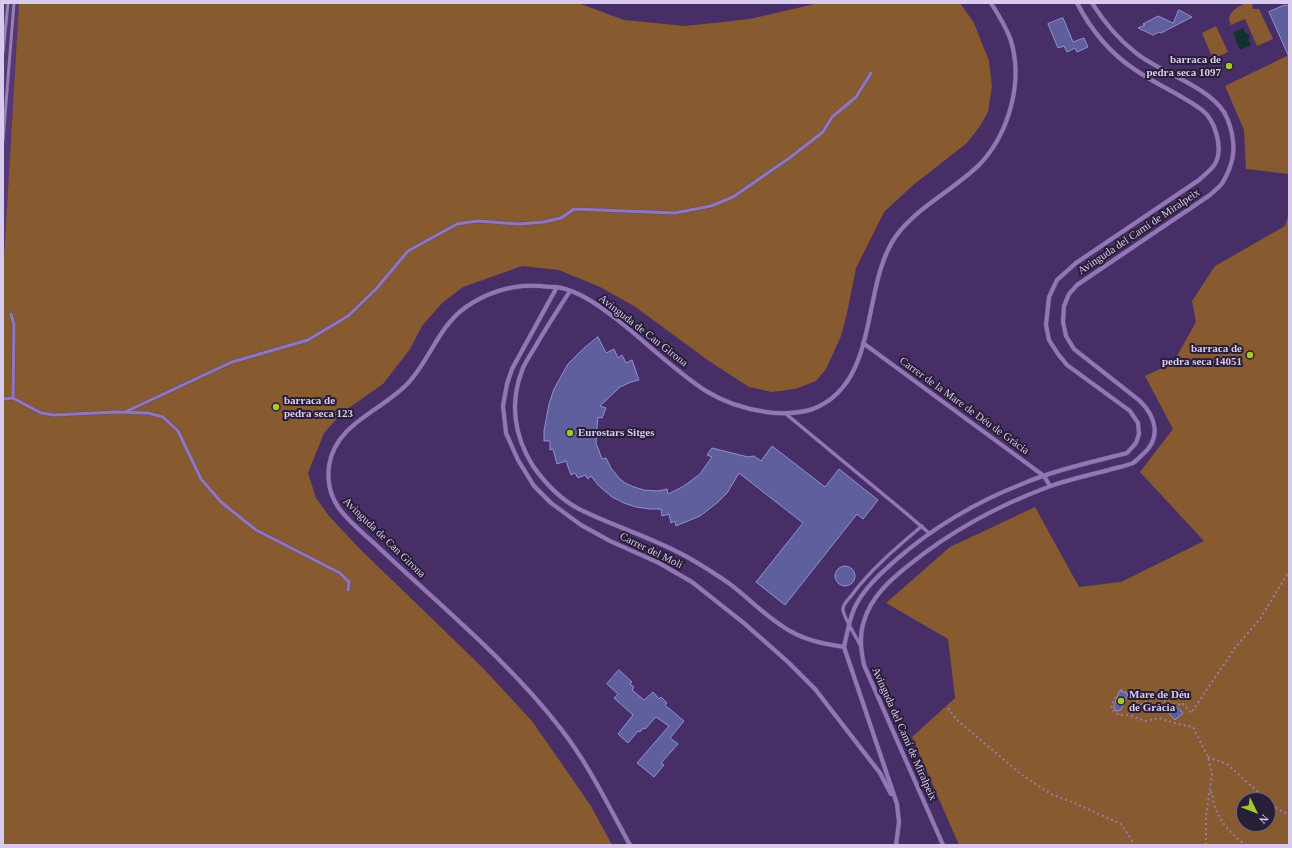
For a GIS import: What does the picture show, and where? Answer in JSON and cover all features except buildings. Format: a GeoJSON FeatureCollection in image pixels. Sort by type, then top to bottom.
{"type":"FeatureCollection","features":[{"type":"Feature","properties":{"kind":"street","name":"Avinguda de Can Girona"},"geometry":{"type":"LineString","coordinates":[[630,845],[587,766],[563,731],[538,700],[506,666],[343,514],[333,499],[329,484],[328,475],[331,456],[343,434],[350,427],[389,400],[418,372],[443,330],[459,312],[478,299],[492,292],[504,288],[528,285],[570,291],[603,309],[690,380],[708,392],[728,402],[757,411],[786,414],[814,408],[826,402],[836,394],[853,372],[863,343],[882,263],[897,236],[918,213],[958,183],[984,160],[996,143],[1005,125],[1014,90],[1015,67],[1011,42],[1005,26],[991,3]]}},
{"type":"Feature","properties":{"kind":"street","name":"Avinguda del Camí de Miralpeix"},"geometry":{"type":"LineString","coordinates":[[896,845],[898,839],[899,822],[897,804],[844,647],[849,623],[854,609],[875,579],[929,533],[986,500],[1022,483],[1127,453],[1136,443],[1139,434],[1138,423],[1130,411],[1067,365],[1049,340],[1046,325],[1046,311],[1049,297],[1057,280],[1076,263],[1199,180],[1216,163],[1219,144],[1213,124],[1203,111],[1134,69],[1120,58],[1092,28],[1077,3]]}},
{"type":"Feature","properties":{"kind":"street","name":"Avinguda del Camí de Miralpeix"},"geometry":{"type":"LineString","coordinates":[[943,845],[866,672],[860,645],[864,619],[873,600],[901,571],[933,546],[966,525],[989,512],[1050,486],[1133,463],[1151,446],[1155,427],[1148,409],[1074,349],[1066,336],[1062,322],[1064,306],[1069,294],[1077,285],[1210,195],[1222,182],[1229,168],[1233,152],[1232,134],[1224,111],[1207,94],[1137,54],[1116,36],[1100,17],[1092,3]]}},
{"type":"Feature","properties":{"kind":"street","name":"Carrer del Molí"},"geometry":{"type":"LineString","coordinates":[[557,288],[512,369],[507,384],[503,406],[506,433],[518,460],[534,486],[551,503],[581,525],[610,541],[659,563],[692,582],[745,624],[788,662],[815,689],[880,773],[897,804]]}},
{"type":"Feature","properties":{"kind":"street","name":"Carrer del Molí"},"geometry":{"type":"LineString","coordinates":[[570,291],[523,367],[516,388],[514,404],[516,426],[527,456],[537,471],[550,487],[578,508],[664,545],[694,561],[729,584],[778,624],[793,633],[809,640],[844,647]]}},
{"type":"Feature","properties":{"kind":"street","name":"Carrer de la Mare de Déu de Gràcia"},"geometry":{"type":"LineString","coordinates":[[863,343],[1044,476],[1050,486]]}},
{"type":"Feature","properties":{"kind":"lane"},"geometry":{"type":"LineString","coordinates":[[125,412],[232,362],[308,340],[348,316],[376,289],[408,252],[457,224],[477,221],[519,224],[544,222],[561,218],[574,209],[675,213],[711,206],[733,197],[788,159],[823,132],[832,117],[856,97],[871,73]]}},
{"type":"Feature","properties":{"kind":"lane"},"geometry":{"type":"LineString","coordinates":[[11,314],[14,325],[13,398]]}},
{"type":"Feature","properties":{"kind":"lane"},"geometry":{"type":"LineString","coordinates":[[3,399],[13,398],[41,413],[54,415],[125,412],[148,413],[163,417],[178,431],[201,479],[222,502],[256,530],[340,573],[349,582],[348,590]]}},
{"type":"Feature","properties":{"kind":"lane"},"geometry":{"type":"LineString","coordinates":[[786,414],[929,533]]}},
{"type":"Feature","properties":{"kind":"lane"},"geometry":{"type":"LineString","coordinates":[[860,645],[844,616],[842,610],[844,606],[868,575],[882,560],[922,526]]}},
{"type":"Feature","properties":{"kind":"path"},"geometry":{"type":"LineString","coordinates":[[1206,845],[1206,816],[1211,790],[1212,774],[1208,757],[1193,727],[1159,718],[1145,721],[1129,715],[1119,715],[1111,709],[1113,701],[1121,690],[1128,692],[1141,704],[1154,698],[1178,705],[1182,703],[1191,713],[1235,648],[1260,620],[1289,571]]}},
{"type":"Feature","properties":{"kind":"path"},"geometry":{"type":"LineString","coordinates":[[948,708],[957,720],[1022,775],[1051,794],[1120,824],[1134,842],[1134,845]]}},
{"type":"Feature","properties":{"kind":"path"},"geometry":{"type":"LineString","coordinates":[[1208,757],[1227,764],[1258,792]]}},
{"type":"Feature","properties":{"kind":"path"},"geometry":{"type":"LineString","coordinates":[[1211,790],[1224,826],[1246,845]]}},
{"type":"Feature","properties":{"kind":"path"},"geometry":{"type":"LineString","coordinates":[[1276,808],[1289,815]]}},
{"type":"Feature","properties":{"kind":"shaded area"},"geometry":{"type":"Polygon","coordinates":[[[3,3],[19,3],[3,274],[3,3]]]}},
{"type":"Feature","properties":{"kind":"shaded area"},"geometry":{"type":"Polygon","coordinates":[[[19,3],[578,3],[624,20],[685,26],[750,19],[819,3],[960,3],[974,23],[989,61],[992,86],[988,112],[980,126],[967,143],[912,186],[884,212],[856,268],[841,336],[826,369],[816,381],[795,389],[772,392],[749,387],[709,361],[634,306],[600,287],[559,270],[522,266],[463,287],[442,303],[422,326],[410,349],[383,384],[343,412],[324,433],[308,473],[316,498],[329,516],[360,549],[483,668],[532,721],[591,806],[612,845],[3,845],[3,274],[19,3]]]}},
{"type":"Feature","properties":{"kind":"shaded area"},"geometry":{"type":"Polygon","coordinates":[[[1245,3],[1252,4],[1253,9],[1259,9],[1273,39],[1257,46],[1245,19],[1231,25],[1229,18],[1230,15],[1235,9],[1245,3]]]}},
{"type":"Feature","properties":{"kind":"shaded area"},"geometry":{"type":"Polygon","coordinates":[[[1216,26],[1228,52],[1213,59],[1202,33],[1216,26]]]}},
{"type":"Feature","properties":{"kind":"shaded area"},"geometry":{"type":"Polygon","coordinates":[[[1243,28],[1246,34],[1248,33],[1250,38],[1248,39],[1251,45],[1240,50],[1233,33],[1243,28]]]}},
{"type":"Feature","properties":{"kind":"shaded area"},"geometry":{"type":"Polygon","coordinates":[[[1289,55],[1289,174],[1246,169],[1244,130],[1225,86],[1289,55]]]}},
{"type":"Feature","properties":{"kind":"shaded area"},"geometry":{"type":"Polygon","coordinates":[[[1289,213],[1289,845],[959,845],[912,737],[955,698],[948,639],[886,603],[950,547],[1035,507],[1079,587],[1121,582],[1204,541],[1140,472],[1173,429],[1145,376],[1173,363],[1196,322],[1192,301],[1215,266],[1285,226],[1289,213]]]}},
{"type":"Feature","properties":{"kind":"railway"},"geometry":{"type":"LineString","coordinates":[[3,53],[8,3]]}},
{"type":"Feature","properties":{"kind":"railway"},"geometry":{"type":"LineString","coordinates":[[3,141],[14,3]]}},
{"type":"Feature","properties":{"kind":"place","name":"barraca de pedra seca 1097"},"geometry":{"type":"Point","coordinates":[1229,66]}},
{"type":"Feature","properties":{"kind":"place","name":"barraca de pedra seca 14051"},"geometry":{"type":"Point","coordinates":[1250,355]}},
{"type":"Feature","properties":{"kind":"place","name":"barraca de pedra seca 123"},"geometry":{"type":"Point","coordinates":[276,407]}},
{"type":"Feature","properties":{"kind":"place","name":"Eurostars Sitges"},"geometry":{"type":"Point","coordinates":[570,433]}},
{"type":"Feature","properties":{"kind":"place","name":"Mare de Déu de Gràcia"},"geometry":{"type":"Point","coordinates":[1121,701]}}]}
